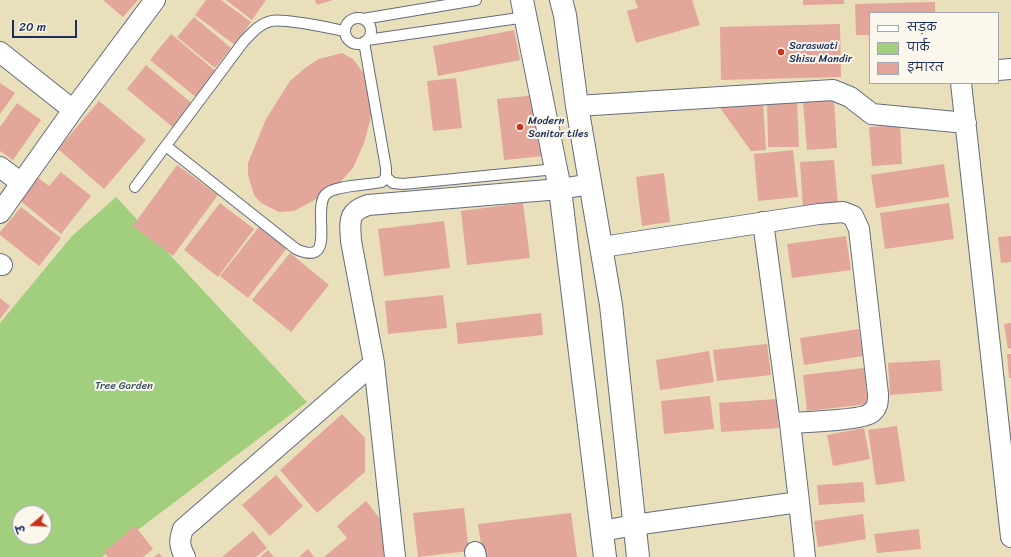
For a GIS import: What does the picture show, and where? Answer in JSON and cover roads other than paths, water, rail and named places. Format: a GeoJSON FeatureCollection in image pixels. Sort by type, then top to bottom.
{"type":"FeatureCollection","features":[{"type":"Feature","properties":{"kind":"street"},"geometry":{"type":"LineString","coordinates":[[0,213],[154,0]]}},
{"type":"Feature","properties":{"kind":"street"},"geometry":{"type":"LineString","coordinates":[[561,0],[565,15],[577,106],[612,305],[638,557]]}},
{"type":"Feature","properties":{"kind":"street"},"geometry":{"type":"LineString","coordinates":[[524,8],[558,179],[605,557]]}},
{"type":"Feature","properties":{"kind":"street"},"geometry":{"type":"LineString","coordinates":[[0,52],[73,110]]}},
{"type":"Feature","properties":{"kind":"street"},"geometry":{"type":"LineString","coordinates":[[999,70],[1011,69]]}},
{"type":"Feature","properties":{"kind":"street"},"geometry":{"type":"LineString","coordinates":[[961,84],[1011,536]]}},
{"type":"Feature","properties":{"kind":"street"},"geometry":{"type":"LineString","coordinates":[[577,106],[833,90],[850,97],[872,114],[966,123]]}},
{"type":"Feature","properties":{"kind":"street"},"geometry":{"type":"LineString","coordinates":[[0,168],[21,183]]}},
{"type":"Feature","properties":{"kind":"street"},"geometry":{"type":"LineString","coordinates":[[395,557],[374,363],[351,241],[350,226],[352,215],[358,208],[368,205],[558,179],[591,184]]}},
{"type":"Feature","properties":{"kind":"street"},"geometry":{"type":"LineString","coordinates":[[602,247],[819,214],[843,212],[853,216],[859,229],[878,394],[877,406],[870,415],[843,419],[790,423]]}},
{"type":"Feature","properties":{"kind":"street"},"geometry":{"type":"LineString","coordinates":[[763,222],[790,423],[805,557]]}},
{"type":"Feature","properties":{"kind":"street"},"geometry":{"type":"LineString","coordinates":[[185,557],[181,550],[179,540],[183,529],[374,363]]}},
{"type":"Feature","properties":{"kind":"street"},"geometry":{"type":"LineString","coordinates":[[602,531],[634,525],[799,502]]}},
{"type":"Feature","properties":{"kind":"lane"},"geometry":{"type":"LineString","coordinates":[[476,0],[363,19],[359,18],[351,20],[345,31],[351,41],[359,44],[365,41],[524,8]]}},
{"type":"Feature","properties":{"kind":"lane"},"geometry":{"type":"LineString","coordinates":[[166,146],[296,249],[311,253],[318,250],[322,243],[321,212],[322,202],[326,194],[332,190],[382,182],[386,177],[386,168],[365,41],[369,36],[371,28],[363,19]]}},
{"type":"Feature","properties":{"kind":"lane"},"geometry":{"type":"LineString","coordinates":[[135,187],[244,41],[255,29],[272,21],[283,20],[345,31]]}},
{"type":"Feature","properties":{"kind":"lane"},"geometry":{"type":"LineString","coordinates":[[386,177],[393,183],[403,184],[558,179]]}},
{"type":"Feature","properties":{"kind":"place","name":"Saraswati Shisu Mandir"},"geometry":{"type":"Point","coordinates":[781,52]}},
{"type":"Feature","properties":{"kind":"place","name":"Modern Sanitar tiles"},"geometry":{"type":"Point","coordinates":[520,127]}},
{"type":"Feature","properties":{"kind":"park label","name":"Tree Garden"},"geometry":{"type":"Point","coordinates":[124,386]}}]}
